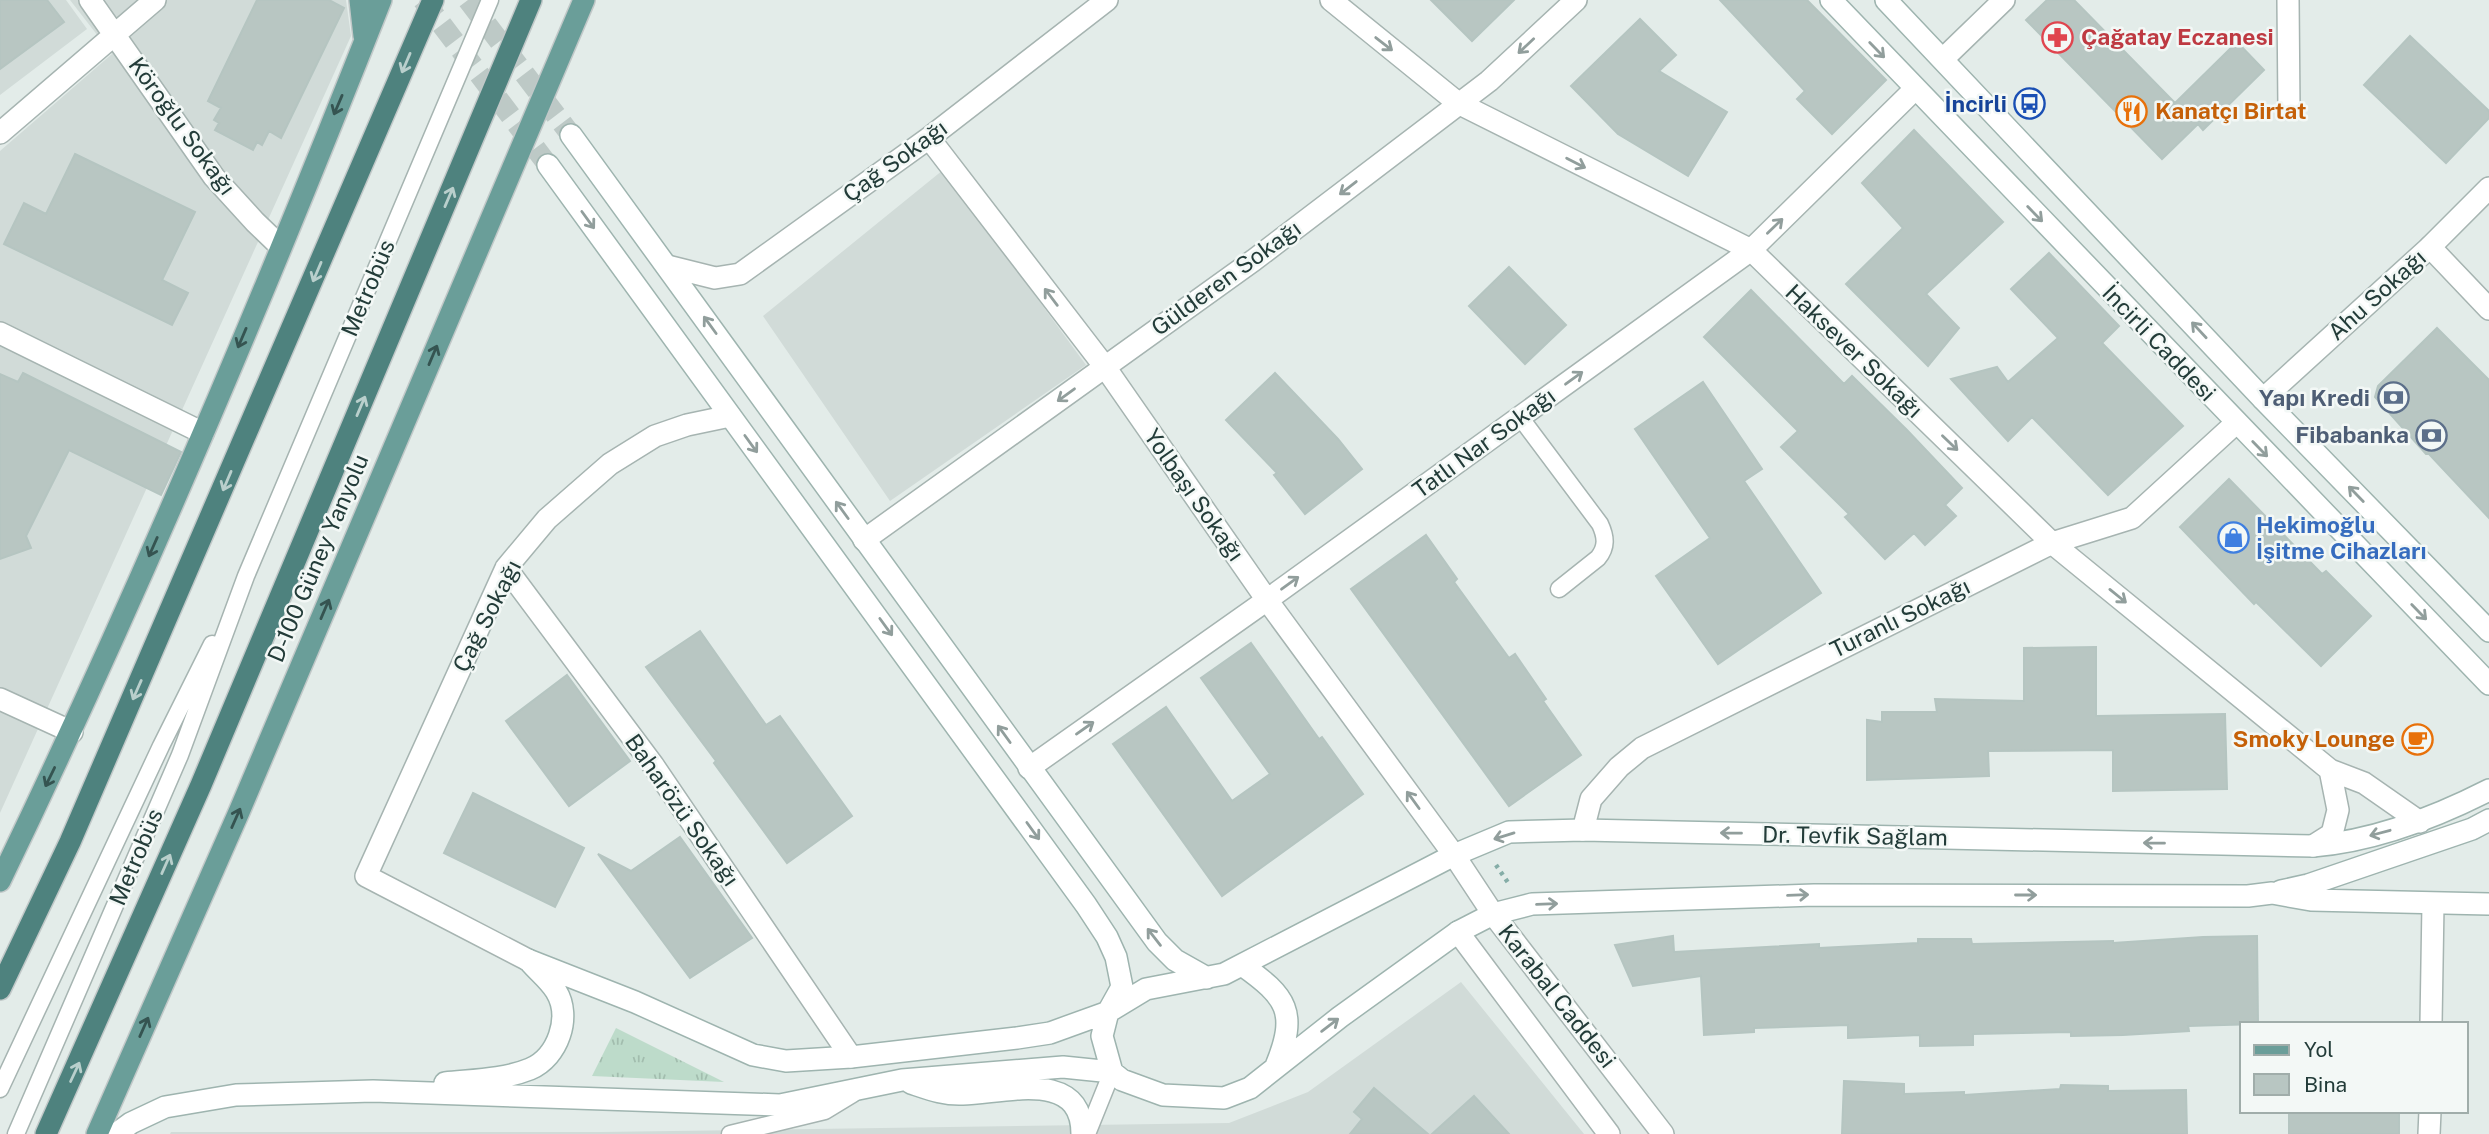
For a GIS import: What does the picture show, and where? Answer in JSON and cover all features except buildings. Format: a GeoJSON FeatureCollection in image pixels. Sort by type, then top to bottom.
{"type":"FeatureCollection","features":[{"type":"Feature","properties":{"kind":"highway"},"geometry":{"type":"LineString","coordinates":[[0,989],[92,792],[433,0]]}},
{"type":"Feature","properties":{"kind":"highway"},"geometry":{"type":"LineString","coordinates":[[46,1134],[201,785],[531,0]]}},
{"type":"Feature","properties":{"kind":"main road","name":"Köroğlu Sokağı"},"geometry":{"type":"LineString","coordinates":[[90,0],[214,177],[280,246]]}},
{"type":"Feature","properties":{"kind":"main road"},"geometry":{"type":"LineString","coordinates":[[0,132],[155,0]]}},
{"type":"Feature","properties":{"kind":"main road"},"geometry":{"type":"LineString","coordinates":[[360,0],[365,42]]}},
{"type":"Feature","properties":{"kind":"main road"},"geometry":{"type":"LineString","coordinates":[[0,881],[72,732],[203,433],[381,0]]}},
{"type":"Feature","properties":{"kind":"main road","name":"D-100 Güney Yanyolu"},"geometry":{"type":"LineString","coordinates":[[97,1134],[239,811],[584,0]]}},
{"type":"Feature","properties":{"kind":"main road"},"geometry":{"type":"LineString","coordinates":[[565,42],[594,0]]}},
{"type":"Feature","properties":{"kind":"main road","name":"Çağ Sokağı"},"geometry":{"type":"LineString","coordinates":[[667,266],[715,278],[740,274],[929,138],[1107,0]]}},
{"type":"Feature","properties":{"kind":"main road","name":"Haksever Sokağı"},"geometry":{"type":"LineString","coordinates":[[1331,0],[1458,103],[1751,250],[2052,542],[2330,770],[2364,783],[2420,822]]}},
{"type":"Feature","properties":{"kind":"main road","name":"Gülderen Sokağı"},"geometry":{"type":"LineString","coordinates":[[864,540],[1254,260],[1489,81],[1576,0]]}},
{"type":"Feature","properties":{"kind":"main road","name":"İncirli Caddesi"},"geometry":{"type":"LineString","coordinates":[[1831,0],[2489,684]]}},
{"type":"Feature","properties":{"kind":"main road","name":"İncirli Caddesi"},"geometry":{"type":"LineString","coordinates":[[1886,0],[2263,399],[2489,631]]}},
{"type":"Feature","properties":{"kind":"main road"},"geometry":{"type":"LineString","coordinates":[[1943,59],[2004,0]]}},
{"type":"Feature","properties":{"kind":"main road"},"geometry":{"type":"LineString","coordinates":[[2288,0],[2288,109]]}},
{"type":"Feature","properties":{"kind":"main road","name":"Tatlı Nar Sokağı"},"geometry":{"type":"LineString","coordinates":[[1029,768],[1267,600],[1751,250],[1915,89]]}},
{"type":"Feature","properties":{"kind":"main road"},"geometry":{"type":"LineString","coordinates":[[570,135],[1157,942],[1175,960],[1207,978]]}},
{"type":"Feature","properties":{"kind":"main road","name":"Yolbaşı Sokağı"},"geometry":{"type":"LineString","coordinates":[[929,138],[1105,367],[1267,600],[1454,855]]}},
{"type":"Feature","properties":{"kind":"main road"},"geometry":{"type":"LineString","coordinates":[[548,164],[950,715],[1098,923],[1116,957],[1122,987],[1108,1012],[1102,1036],[1112,1072]]}},
{"type":"Feature","properties":{"kind":"main road","name":"Ahu Sokağı"},"geometry":{"type":"LineString","coordinates":[[2236,423],[2430,247],[2489,188]]}},
{"type":"Feature","properties":{"kind":"main road"},"geometry":{"type":"LineString","coordinates":[[2430,247],[2489,309]]}},
{"type":"Feature","properties":{"kind":"main road"},"geometry":{"type":"LineString","coordinates":[[0,333],[203,433]]}},
{"type":"Feature","properties":{"kind":"main road","name":"Çağ Sokağı"},"geometry":{"type":"LineString","coordinates":[[528,960],[366,876],[506,568],[547,519],[610,464],[655,436],[687,425],[730,416]]}},
{"type":"Feature","properties":{"kind":"main road","name":"Turanlı Sokağı"},"geometry":{"type":"LineString","coordinates":[[1583,830],[1591,799],[1619,767],[1642,748],[2052,542],[2132,518],[2236,423]]}},
{"type":"Feature","properties":{"kind":"main road","name":"Baharözü Sokağı"},"geometry":{"type":"LineString","coordinates":[[506,568],[653,765],[851,1057]]}},
{"type":"Feature","properties":{"kind":"main road"},"geometry":{"type":"LineString","coordinates":[[0,699],[72,732]]}},
{"type":"Feature","properties":{"kind":"main road"},"geometry":{"type":"LineString","coordinates":[[2313,846],[2332,834],[2338,810],[2330,770]]}},
{"type":"Feature","properties":{"kind":"main road","name":"Dr. Tevfik Sağlam"},"geometry":{"type":"LineString","coordinates":[[1242,965],[1454,855],[1509,832],[1583,830],[2313,846],[2338,844],[2420,822],[2489,790]]}},
{"type":"Feature","properties":{"kind":"main road"},"geometry":{"type":"LineString","coordinates":[[116,1134],[131,1123],[164,1107],[236,1095],[373,1091],[780,1105],[902,1080],[1063,1067],[1112,1072],[1141,1089],[1163,1095],[1224,1098],[1250,1088],[1458,932],[1493,914],[1532,904],[1800,895],[2248,896],[2308,885],[2472,829],[2489,820]]}},
{"type":"Feature","properties":{"kind":"main road","name":"Karabal Caddesi"},"geometry":{"type":"LineString","coordinates":[[1454,855],[1493,914],[1663,1134]]}},
{"type":"Feature","properties":{"kind":"main road"},"geometry":{"type":"LineString","coordinates":[[2272,893],[2311,900],[2489,904]]}},
{"type":"Feature","properties":{"kind":"main road"},"geometry":{"type":"LineString","coordinates":[[2431,1022],[2433,904]]}},
{"type":"Feature","properties":{"kind":"main road","name":"Karabal Caddesi"},"geometry":{"type":"LineString","coordinates":[[1458,932],[1609,1134]]}},
{"type":"Feature","properties":{"kind":"main road"},"geometry":{"type":"LineString","coordinates":[[528,960],[635,1002],[752,1055],[786,1061],[851,1057],[1050,1033],[1108,1012],[1146,989],[1224,974],[1242,965],[1269,984],[1282,1001],[1287,1033],[1276,1066]]}},
{"type":"Feature","properties":{"kind":"main road"},"geometry":{"type":"LineString","coordinates":[[373,1091],[508,1076],[532,1068],[543,1060],[553,1048],[561,1031],[563,1016],[557,992],[528,960]]}},
{"type":"Feature","properties":{"kind":"main road"},"geometry":{"type":"LineString","coordinates":[[902,1080],[939,1093],[963,1095],[1028,1088],[1049,1090],[1064,1095],[1075,1108],[1082,1121],[1084,1134]]}},
{"type":"Feature","properties":{"kind":"main road"},"geometry":{"type":"LineString","coordinates":[[2429,1134],[2430,1113]]}},
{"type":"Feature","properties":{"kind":"lane","name":"Metrobüs"},"geometry":{"type":"LineString","coordinates":[[16,1134],[180,755],[246,576],[490,0]]}},
{"type":"Feature","properties":{"kind":"lane"},"geometry":{"type":"LineString","coordinates":[[1520,417],[1600,524],[1605,537],[1603,552],[1598,558],[1559,589]]}},
{"type":"Feature","properties":{"kind":"lane","name":"Metrobüs"},"geometry":{"type":"LineString","coordinates":[[0,1089],[160,746],[246,576]]}},
{"type":"Feature","properties":{"kind":"lane"},"geometry":{"type":"LineString","coordinates":[[1084,1134],[1112,1072]]}},
{"type":"Feature","properties":{"kind":"lane"},"geometry":{"type":"LineString","coordinates":[[730,1134],[825,1111],[864,1086]]}},
{"type":"Feature","properties":{"kind":"path"},"geometry":{"type":"LineString","coordinates":[[1496,858],[1498,869],[1514,889]]}},
{"type":"Feature","properties":{"kind":"shaded area"},"geometry":{"type":"Polygon","coordinates":[[[0,0],[66,0],[87,29],[0,95],[0,0]]]}},
{"type":"Feature","properties":{"kind":"shaded area"},"geometry":{"type":"Polygon","coordinates":[[[70,0],[346,0],[351,36],[0,813],[0,151],[112,54],[70,0]]]}},
{"type":"Feature","properties":{"kind":"shaded area"},"geometry":{"type":"Polygon","coordinates":[[[943,170],[1086,365],[890,501],[763,316],[943,170]]]}},
{"type":"Feature","properties":{"kind":"shaded area"},"geometry":{"type":"Polygon","coordinates":[[[1461,982],[1584,1134],[170,1134],[601,1132],[1229,1123],[1308,1092],[1461,982]]]}},
{"type":"Feature","properties":{"kind":"green space"},"geometry":{"type":"Polygon","coordinates":[[[616,1028],[724,1082],[592,1076],[616,1028]]]}},
{"type":"Feature","properties":{"kind":"tunnel"},"geometry":{"type":"LineString","coordinates":[[423,0],[548,165]]}},
{"type":"Feature","properties":{"kind":"tunnel"},"geometry":{"type":"LineString","coordinates":[[468,0],[571,135]]}},
{"type":"Feature","properties":{"kind":"place","name":"Çağatay Eczanesi"},"geometry":{"type":"Point","coordinates":[2058,37]}},
{"type":"Feature","properties":{"kind":"place","name":"İncirli"},"geometry":{"type":"Point","coordinates":[2030,104]}},
{"type":"Feature","properties":{"kind":"place","name":"Kanatçı Birtat"},"geometry":{"type":"Point","coordinates":[2132,111]}},
{"type":"Feature","properties":{"kind":"place","name":"Yapı Kredi"},"geometry":{"type":"Point","coordinates":[2393,398]}},
{"type":"Feature","properties":{"kind":"place","name":"Fibabanka"},"geometry":{"type":"Point","coordinates":[2432,435]}},
{"type":"Feature","properties":{"kind":"place","name":"Hekimoğlu İşitme Cihazları"},"geometry":{"type":"Point","coordinates":[2233,538]}},
{"type":"Feature","properties":{"kind":"place","name":"Smoky Lounge"},"geometry":{"type":"Point","coordinates":[2418,739]}}]}
